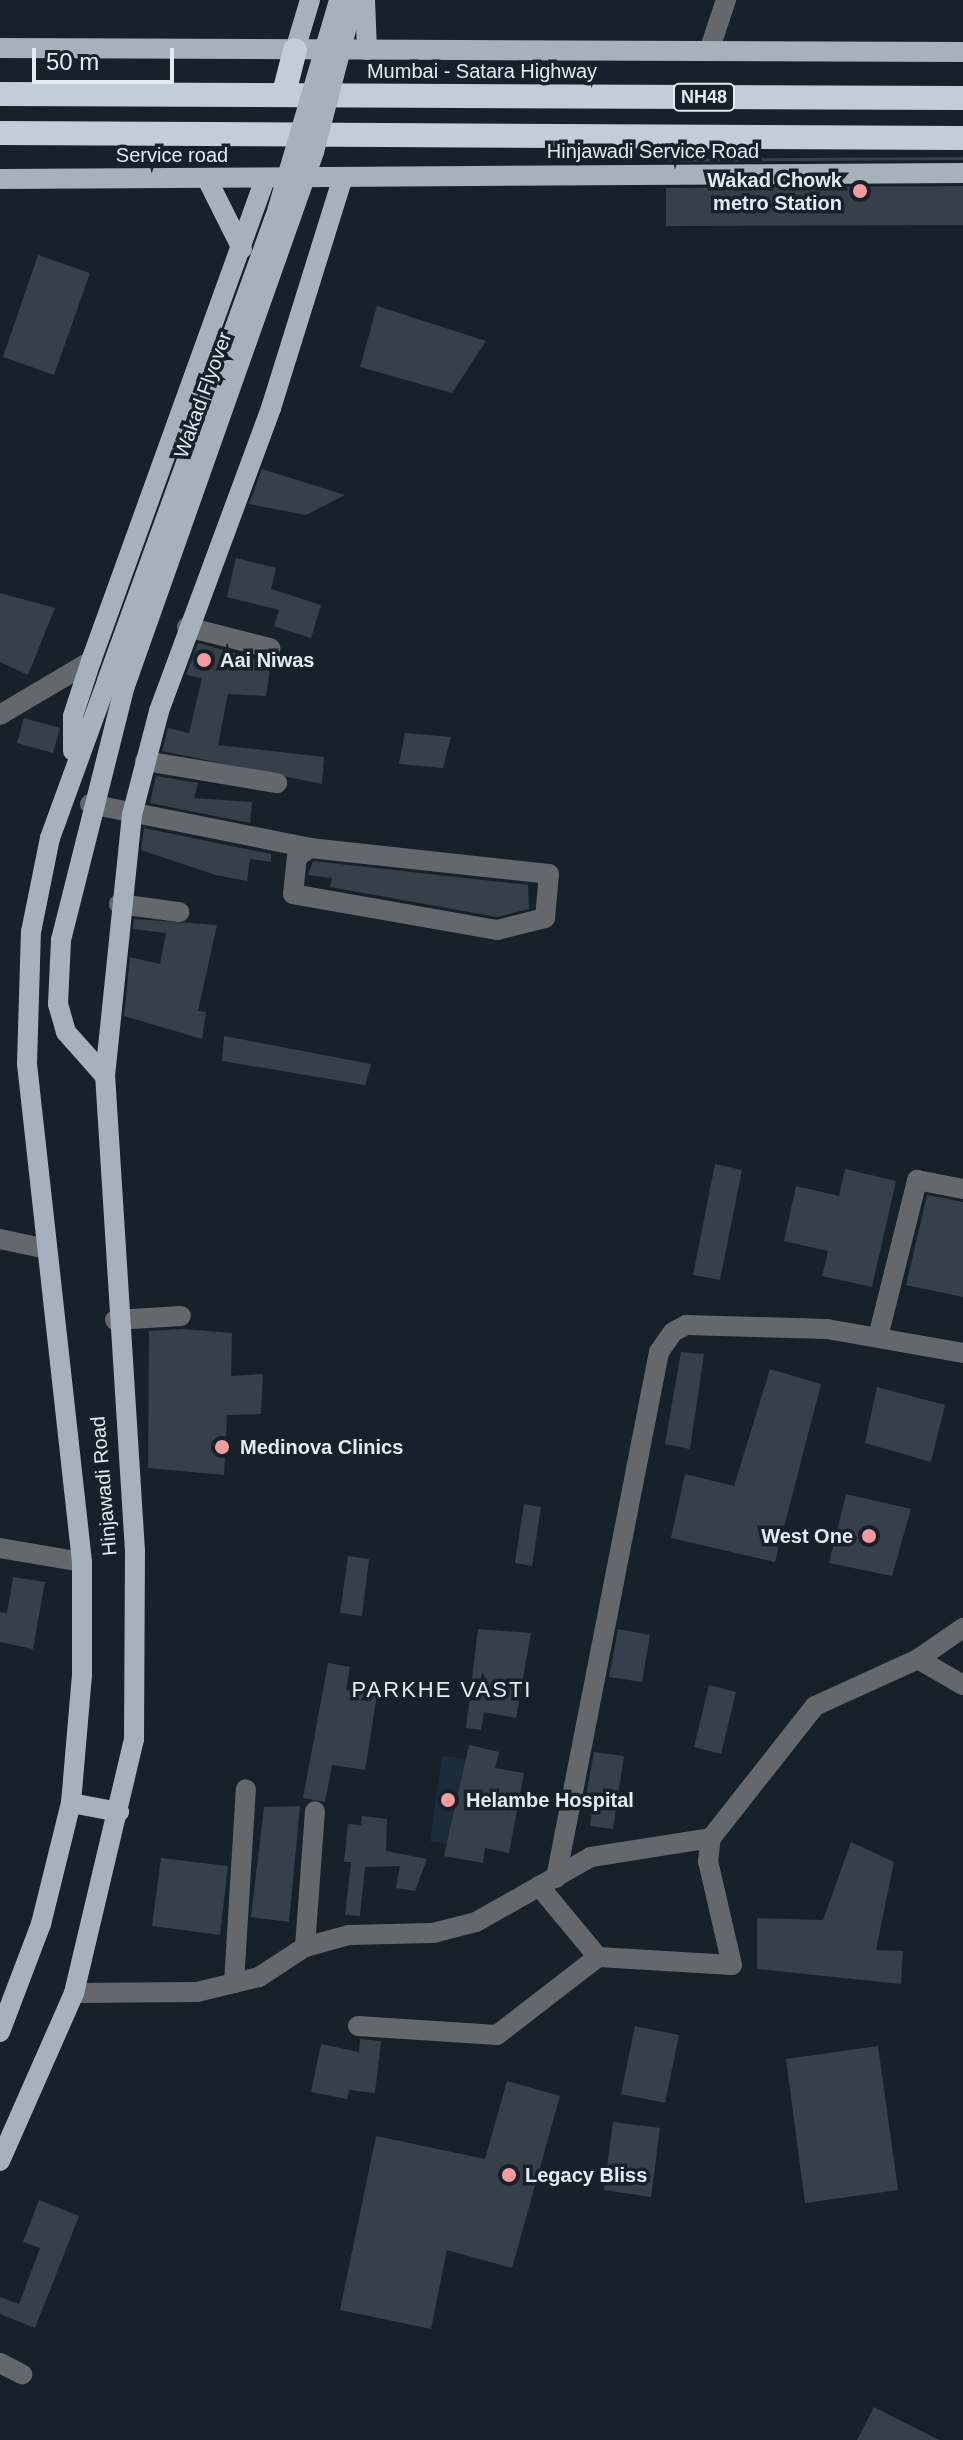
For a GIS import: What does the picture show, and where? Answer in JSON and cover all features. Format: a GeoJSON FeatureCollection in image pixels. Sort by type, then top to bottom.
{"type":"FeatureCollection","features":[{"type":"Feature","properties":{"kind":"highway"},"geometry":{"type":"LineString","coordinates":[[284,93],[295,50]]}},
{"type":"Feature","properties":{"kind":"highway","name":"Mumbai - Satara Highway"},"geometry":{"type":"LineString","coordinates":[[0,94],[963,98]]}},
{"type":"Feature","properties":{"kind":"highway","name":"NH48"},"geometry":{"type":"LineString","coordinates":[[0,133],[963,138]]}},
{"type":"Feature","properties":{"kind":"main road"},"geometry":{"type":"LineString","coordinates":[[295,50],[310,0]]}},
{"type":"Feature","properties":{"kind":"main road","name":"Wakad Flyover"},"geometry":{"type":"LineString","coordinates":[[90,804],[116,684],[275,218],[339,0]]}},
{"type":"Feature","properties":{"kind":"main road","name":"Wakad Flyover"},"geometry":{"type":"LineString","coordinates":[[72,767],[116,684],[314,152],[354,0]]}},
{"type":"Feature","properties":{"kind":"main road"},"geometry":{"type":"LineString","coordinates":[[365,0],[367,50]]}},
{"type":"Feature","properties":{"kind":"main road"},"geometry":{"type":"LineString","coordinates":[[0,48],[963,52]]}},
{"type":"Feature","properties":{"kind":"main road","name":"Hinjawadi Service Road"},"geometry":{"type":"LineString","coordinates":[[343,177],[963,173]]}},
{"type":"Feature","properties":{"kind":"main road","name":"Service road"},"geometry":{"type":"LineString","coordinates":[[0,179],[343,177]]}},
{"type":"Feature","properties":{"kind":"main road","name":"Hinjawadi Road"},"geometry":{"type":"LineString","coordinates":[[0,2161],[74,1993],[134,1739],[136,1631],[115,1320],[105,1076],[119,904],[132,815],[145,761],[187,627],[271,408],[343,177]]}},
{"type":"Feature","properties":{"kind":"main road"},"geometry":{"type":"LineString","coordinates":[[207,179],[242,249]]}},
{"type":"Feature","properties":{"kind":"main road"},"geometry":{"type":"LineString","coordinates":[[72,767],[73,716],[91,661],[265,179]]}},
{"type":"Feature","properties":{"kind":"main road","name":"Hinjawadi Road"},"geometry":{"type":"LineString","coordinates":[[0,2032],[41,1924],[71,1803],[82,1562],[27,1064],[30,943],[72,767]]}},
{"type":"Feature","properties":{"kind":"main road"},"geometry":{"type":"LineString","coordinates":[[90,804],[61,940],[58,1004],[66,1032],[105,1076]]}},
{"type":"Feature","properties":{"kind":"main road"},"geometry":{"type":"LineString","coordinates":[[71,1803],[119,1812]]}},
{"type":"Feature","properties":{"kind":"street"},"geometry":{"type":"LineString","coordinates":[[709,51],[726,0]]}},
{"type":"Feature","properties":{"kind":"street"},"geometry":{"type":"LineString","coordinates":[[187,627],[270,648]]}},
{"type":"Feature","properties":{"kind":"street"},"geometry":{"type":"LineString","coordinates":[[0,715],[91,661]]}},
{"type":"Feature","properties":{"kind":"street"},"geometry":{"type":"LineString","coordinates":[[145,761],[277,783]]}},
{"type":"Feature","properties":{"kind":"street"},"geometry":{"type":"LineString","coordinates":[[90,804],[132,815],[310,848],[549,874],[545,918],[497,930],[293,894],[297,857],[310,848]]}},
{"type":"Feature","properties":{"kind":"street"},"geometry":{"type":"LineString","coordinates":[[119,904],[179,912]]}},
{"type":"Feature","properties":{"kind":"street"},"geometry":{"type":"LineString","coordinates":[[878,1337],[917,1180],[963,1189]]}},
{"type":"Feature","properties":{"kind":"street"},"geometry":{"type":"LineString","coordinates":[[0,1239],[47,1249]]}},
{"type":"Feature","properties":{"kind":"street"},"geometry":{"type":"LineString","coordinates":[[115,1320],[181,1316]]}},
{"type":"Feature","properties":{"kind":"street"},"geometry":{"type":"LineString","coordinates":[[598,1957],[547,1882],[659,1352],[686,1325],[878,1337],[963,1353]]}},
{"type":"Feature","properties":{"kind":"street"},"geometry":{"type":"LineString","coordinates":[[0,1548],[82,1562]]}},
{"type":"Feature","properties":{"kind":"street"},"geometry":{"type":"LineString","coordinates":[[358,2026],[497,2035],[598,1957],[732,1965],[708,1861],[711,1838],[815,1706],[918,1659],[963,1628]]}},
{"type":"Feature","properties":{"kind":"street"},"geometry":{"type":"LineString","coordinates":[[918,1659],[963,1685]]}},
{"type":"Feature","properties":{"kind":"street"},"geometry":{"type":"LineString","coordinates":[[234,1983],[246,1789]]}},
{"type":"Feature","properties":{"kind":"street"},"geometry":{"type":"LineString","coordinates":[[305,1947],[315,1811]]}},
{"type":"Feature","properties":{"kind":"street"},"geometry":{"type":"LineString","coordinates":[[74,1993],[197,1992],[234,1983],[305,1947],[349,1935],[433,1933],[476,1922],[591,1857],[711,1838]]}},
{"type":"Feature","properties":{"kind":"street"},"geometry":{"type":"LineString","coordinates":[[0,2363],[22,2374]]}},
{"type":"Feature","properties":{"kind":"shaded area","name":"Helambe Hospital"},"geometry":{"type":"Polygon","coordinates":[[[442,1756],[466,1759],[454,1845],[430,1841],[442,1756]]]}},
{"type":"Feature","properties":{"kind":"building"},"geometry":{"type":"Polygon","coordinates":[[[963,157],[963,160],[666,162],[666,159],[963,157]]]}},
{"type":"Feature","properties":{"kind":"building"},"geometry":{"type":"Polygon","coordinates":[[[963,186],[963,225],[666,226],[666,188],[963,186]]]}},
{"type":"Feature","properties":{"kind":"building"},"geometry":{"type":"Polygon","coordinates":[[[38,255],[90,273],[54,375],[3,357],[38,255]]]}},
{"type":"Feature","properties":{"kind":"building"},"geometry":{"type":"Polygon","coordinates":[[[377,306],[486,341],[452,393],[360,367],[377,306]]]}},
{"type":"Feature","properties":{"kind":"building"},"geometry":{"type":"Polygon","coordinates":[[[262,469],[345,495],[306,515],[249,504],[262,469]]]}},
{"type":"Feature","properties":{"kind":"building"},"geometry":{"type":"Polygon","coordinates":[[[236,558],[276,568],[271,589],[321,605],[311,638],[274,626],[279,610],[227,597],[236,558]]]}},
{"type":"Feature","properties":{"kind":"building"},"geometry":{"type":"Polygon","coordinates":[[[0,593],[55,608],[28,675],[0,662],[0,593]]]}},
{"type":"Feature","properties":{"kind":"building"},"geometry":{"type":"Polygon","coordinates":[[[198,643],[271,663],[266,696],[228,694],[218,745],[324,757],[322,784],[162,751],[168,728],[189,733],[202,678],[186,675],[198,643]]]}},
{"type":"Feature","properties":{"kind":"building"},"geometry":{"type":"Polygon","coordinates":[[[24,718],[60,728],[53,753],[17,743],[24,718]]]}},
{"type":"Feature","properties":{"kind":"building"},"geometry":{"type":"Polygon","coordinates":[[[405,733],[451,737],[443,768],[399,764],[405,733]]]}},
{"type":"Feature","properties":{"kind":"building"},"geometry":{"type":"Polygon","coordinates":[[[156,776],[198,783],[194,798],[252,802],[250,823],[150,803],[156,776]]]}},
{"type":"Feature","properties":{"kind":"building"},"geometry":{"type":"Polygon","coordinates":[[[144,828],[271,854],[271,862],[250,859],[247,881],[216,875],[141,850],[144,828]]]}},
{"type":"Feature","properties":{"kind":"building"},"geometry":{"type":"Polygon","coordinates":[[[313,861],[528,885],[529,909],[497,917],[330,887],[332,878],[308,875],[313,861]]]}},
{"type":"Feature","properties":{"kind":"building"},"geometry":{"type":"Polygon","coordinates":[[[134,919],[217,925],[198,1011],[206,1012],[202,1039],[124,1016],[130,957],[160,964],[166,933],[133,929],[134,919]]]}},
{"type":"Feature","properties":{"kind":"building"},"geometry":{"type":"Polygon","coordinates":[[[224,1036],[371,1064],[365,1085],[222,1061],[224,1036]]]}},
{"type":"Feature","properties":{"kind":"building"},"geometry":{"type":"Polygon","coordinates":[[[715,1164],[742,1170],[720,1280],[693,1275],[715,1164]]]}},
{"type":"Feature","properties":{"kind":"building"},"geometry":{"type":"Polygon","coordinates":[[[845,1169],[896,1181],[872,1287],[822,1276],[828,1251],[784,1241],[796,1186],[839,1196],[845,1169]]]}},
{"type":"Feature","properties":{"kind":"building"},"geometry":{"type":"Polygon","coordinates":[[[927,1195],[963,1202],[963,1297],[906,1285],[927,1195]]]}},
{"type":"Feature","properties":{"kind":"building"},"geometry":{"type":"Polygon","coordinates":[[[183,1329],[232,1333],[231,1376],[263,1374],[261,1414],[227,1415],[224,1475],[148,1468],[149,1331],[183,1329]]]}},
{"type":"Feature","properties":{"kind":"building"},"geometry":{"type":"Polygon","coordinates":[[[681,1352],[704,1354],[690,1449],[665,1444],[681,1352]]]}},
{"type":"Feature","properties":{"kind":"building"},"geometry":{"type":"Polygon","coordinates":[[[770,1369],[821,1384],[775,1562],[671,1538],[685,1474],[734,1486],[770,1369]]]}},
{"type":"Feature","properties":{"kind":"building"},"geometry":{"type":"Polygon","coordinates":[[[877,1387],[945,1405],[931,1462],[865,1443],[877,1387]]]}},
{"type":"Feature","properties":{"kind":"building","name":"West One"},"geometry":{"type":"Polygon","coordinates":[[[846,1494],[911,1509],[892,1576],[829,1563],[846,1494]]]}},
{"type":"Feature","properties":{"kind":"building"},"geometry":{"type":"Polygon","coordinates":[[[524,1504],[541,1507],[532,1566],[515,1563],[524,1504]]]}},
{"type":"Feature","properties":{"kind":"building"},"geometry":{"type":"Polygon","coordinates":[[[348,1556],[369,1559],[362,1616],[340,1613],[348,1556]]]}},
{"type":"Feature","properties":{"kind":"building"},"geometry":{"type":"Polygon","coordinates":[[[13,1577],[45,1582],[33,1649],[0,1642],[0,1612],[7,1613],[13,1577]]]}},
{"type":"Feature","properties":{"kind":"building"},"geometry":{"type":"Polygon","coordinates":[[[478,1629],[531,1633],[516,1718],[484,1712],[481,1730],[466,1728],[478,1629]]]}},
{"type":"Feature","properties":{"kind":"building"},"geometry":{"type":"Polygon","coordinates":[[[618,1629],[650,1635],[642,1682],[609,1677],[618,1629]]]}},
{"type":"Feature","properties":{"kind":"building"},"geometry":{"type":"Polygon","coordinates":[[[328,1663],[350,1667],[346,1690],[377,1695],[365,1770],[332,1765],[325,1802],[303,1798],[328,1663]]]}},
{"type":"Feature","properties":{"kind":"building"},"geometry":{"type":"Polygon","coordinates":[[[709,1685],[736,1692],[721,1754],[694,1747],[709,1685]]]}},
{"type":"Feature","properties":{"kind":"building"},"geometry":{"type":"Polygon","coordinates":[[[469,1745],[499,1752],[495,1768],[524,1773],[509,1853],[485,1848],[483,1863],[444,1856],[469,1745]]]}},
{"type":"Feature","properties":{"kind":"building"},"geometry":{"type":"Polygon","coordinates":[[[594,1752],[624,1756],[613,1829],[590,1826],[593,1802],[585,1801],[594,1752]]]}},
{"type":"Feature","properties":{"kind":"building"},"geometry":{"type":"Polygon","coordinates":[[[300,1806],[289,1922],[251,1917],[264,1807],[300,1806]]]}},
{"type":"Feature","properties":{"kind":"building"},"geometry":{"type":"Polygon","coordinates":[[[362,1816],[387,1819],[386,1851],[427,1859],[415,1891],[396,1888],[400,1866],[365,1867],[360,1916],[345,1915],[351,1862],[344,1862],[348,1824],[361,1825],[362,1816]]]}},
{"type":"Feature","properties":{"kind":"building"},"geometry":{"type":"Polygon","coordinates":[[[851,1842],[894,1862],[876,1950],[903,1951],[901,1984],[757,1969],[757,1918],[823,1920],[851,1842]]]}},
{"type":"Feature","properties":{"kind":"building"},"geometry":{"type":"Polygon","coordinates":[[[161,1858],[228,1866],[220,1935],[152,1926],[161,1858]]]}},
{"type":"Feature","properties":{"kind":"building"},"geometry":{"type":"Polygon","coordinates":[[[635,2026],[679,2035],[665,2103],[621,2094],[635,2026]]]}},
{"type":"Feature","properties":{"kind":"building"},"geometry":{"type":"Polygon","coordinates":[[[360,2039],[381,2041],[375,2093],[349,2090],[347,2099],[311,2092],[321,2044],[359,2052],[360,2039]]]}},
{"type":"Feature","properties":{"kind":"building"},"geometry":{"type":"Polygon","coordinates":[[[878,2046],[898,2190],[805,2203],[786,2059],[878,2046]]]}},
{"type":"Feature","properties":{"kind":"building"},"geometry":{"type":"Polygon","coordinates":[[[507,2081],[560,2096],[512,2268],[447,2250],[431,2329],[340,2310],[376,2136],[485,2159],[507,2081]]]}},
{"type":"Feature","properties":{"kind":"building"},"geometry":{"type":"Polygon","coordinates":[[[613,2122],[660,2128],[651,2197],[604,2190],[613,2122]]]}},
{"type":"Feature","properties":{"kind":"building"},"geometry":{"type":"Polygon","coordinates":[[[39,2200],[79,2216],[35,2328],[0,2314],[0,2297],[19,2304],[40,2248],[23,2242],[39,2200]]]}},
{"type":"Feature","properties":{"kind":"building"},"geometry":{"type":"Polygon","coordinates":[[[874,2407],[939,2440],[857,2440],[874,2407]]]}},
{"type":"Feature","properties":{"kind":"place","name":"Wakad Chowk metro Station"},"geometry":{"type":"Point","coordinates":[860,191]}},
{"type":"Feature","properties":{"kind":"place","name":"Aai Niwas"},"geometry":{"type":"Point","coordinates":[204,660]}},
{"type":"Feature","properties":{"kind":"place","name":"Medinova Clinics"},"geometry":{"type":"Point","coordinates":[222,1447]}},
{"type":"Feature","properties":{"kind":"place","name":"West One"},"geometry":{"type":"Point","coordinates":[869,1536]}},
{"type":"Feature","properties":{"kind":"place","name":"Helambe Hospital"},"geometry":{"type":"Point","coordinates":[448,1800]}},
{"type":"Feature","properties":{"kind":"place","name":"Legacy Bliss"},"geometry":{"type":"Point","coordinates":[509,2175]}},
{"type":"Feature","properties":{"kind":"district","name":"PARKHE VASTI"},"geometry":{"type":"Point","coordinates":[442,1690]}}]}
